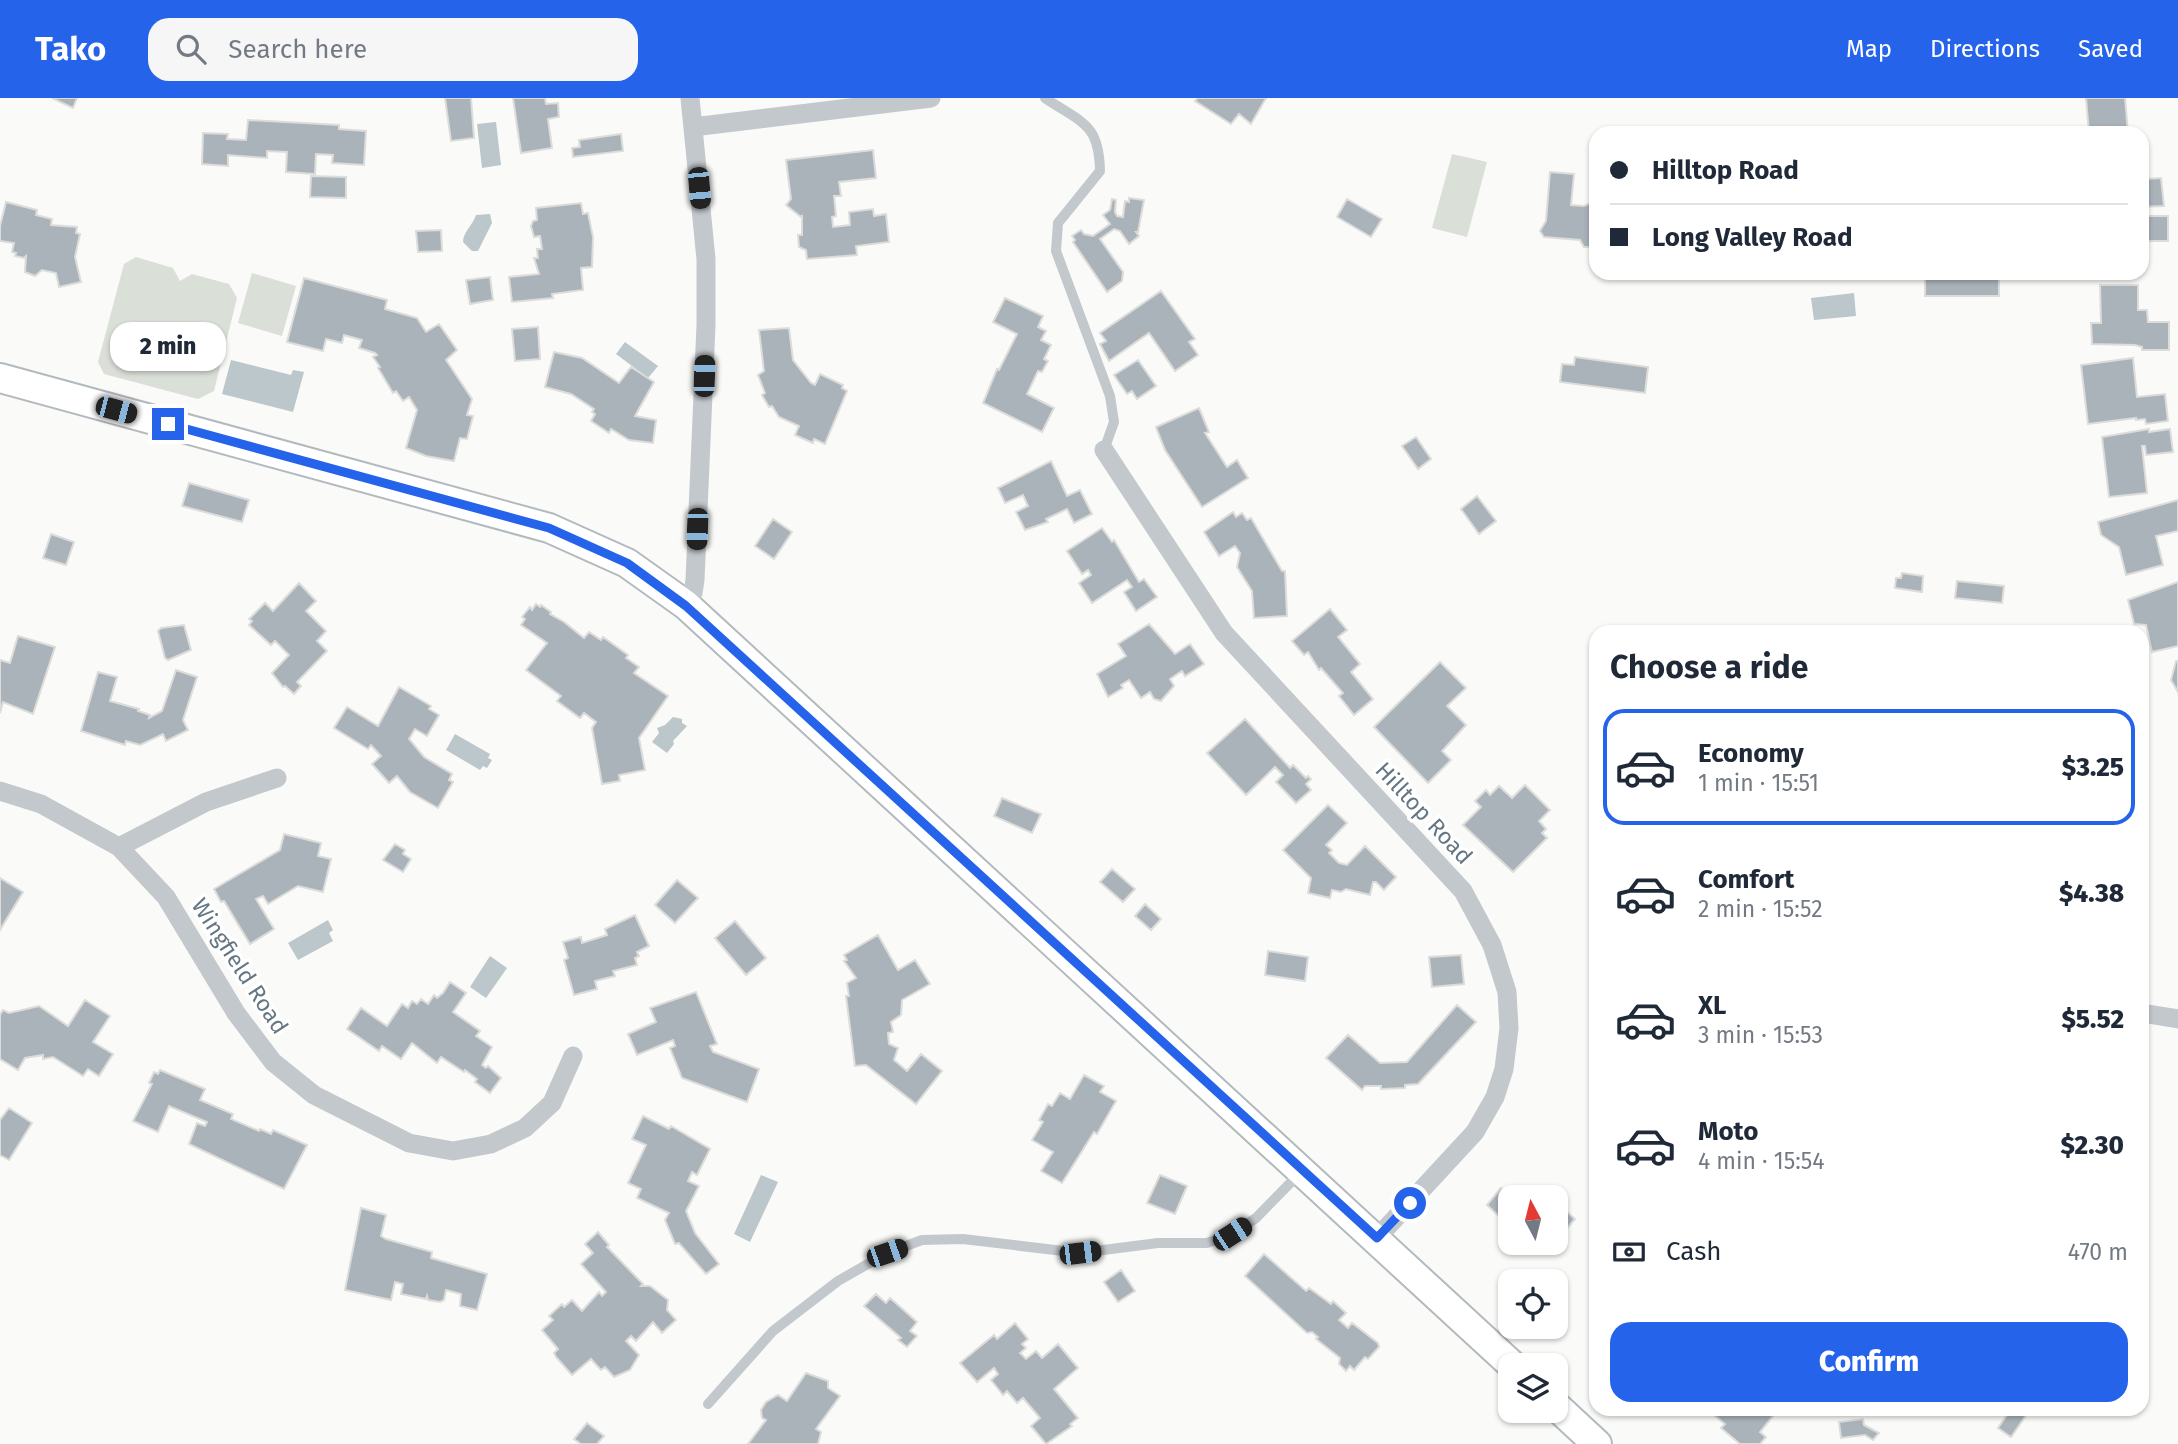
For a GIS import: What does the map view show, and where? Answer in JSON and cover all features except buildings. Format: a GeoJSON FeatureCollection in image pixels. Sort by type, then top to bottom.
{"type":"FeatureCollection","features":[{"type":"Feature","properties":{"kind":"street"},"geometry":{"type":"LineString","coordinates":[[686,606],[693,593],[695,580],[706,325],[706,259],[690,98]]}},
{"type":"Feature","properties":{"kind":"street"},"geometry":{"type":"LineString","coordinates":[[693,127],[931,98]]}},
{"type":"Feature","properties":{"kind":"street"},"geometry":{"type":"LineString","coordinates":[[0,378],[549,528],[627,563],[686,606],[1499,1353]]}},
{"type":"Feature","properties":{"kind":"street","name":"Hilltop Road"},"geometry":{"type":"LineString","coordinates":[[1104,450],[1224,634],[1463,891],[1492,946],[1507,992],[1509,1028],[1504,1069],[1494,1097],[1475,1132],[1377,1238]]}},
{"type":"Feature","properties":{"kind":"street"},"geometry":{"type":"LineString","coordinates":[[118,847],[206,802],[277,778]]}},
{"type":"Feature","properties":{"kind":"street","name":"Wingfield Road"},"geometry":{"type":"LineString","coordinates":[[0,791],[41,804],[118,847],[166,897],[236,1013],[273,1062],[314,1096],[409,1143],[453,1151],[491,1144],[525,1128],[552,1102],[573,1056]]}},
{"type":"Feature","properties":{"kind":"street"},"geometry":{"type":"LineString","coordinates":[[2149,1014],[2178,1019]]}},
{"type":"Feature","properties":{"kind":"street"},"geometry":{"type":"LineString","coordinates":[[1568,1417],[1597,1444]]}},
{"type":"Feature","properties":{"kind":"lane"},"geometry":{"type":"LineString","coordinates":[[1045,98],[1088,127],[1099,144],[1100,171],[1058,223],[1056,251],[1110,396],[1114,422],[1104,450]]}},
{"type":"Feature","properties":{"kind":"lane"},"geometry":{"type":"LineString","coordinates":[[708,1404],[773,1331],[838,1281],[887,1253],[922,1240],[963,1239],[1080,1253],[1158,1243],[1207,1243],[1232,1234],[1256,1218],[1302,1171]]}},
{"type":"Feature","properties":{"kind":"shaded area"},"geometry":{"type":"Polygon","coordinates":[[[496,122],[501,165],[482,168],[477,124],[496,122]]]}},
{"type":"Feature","properties":{"kind":"shaded area"},"geometry":{"type":"Polygon","coordinates":[[[1452,154],[1487,162],[1467,237],[1432,228],[1452,154]]]}},
{"type":"Feature","properties":{"kind":"shaded area"},"geometry":{"type":"Polygon","coordinates":[[[490,214],[492,223],[478,251],[472,251],[463,242],[465,235],[476,215],[490,214]]]}},
{"type":"Feature","properties":{"kind":"shaded area"},"geometry":{"type":"Polygon","coordinates":[[[136,257],[173,268],[180,281],[192,274],[229,284],[237,298],[214,391],[198,399],[104,374],[98,362],[124,264],[136,257]]]}},
{"type":"Feature","properties":{"kind":"shaded area"},"geometry":{"type":"Polygon","coordinates":[[[252,273],[296,286],[282,336],[238,323],[252,273]]]}},
{"type":"Feature","properties":{"kind":"shaded area"},"geometry":{"type":"Polygon","coordinates":[[[1854,293],[1856,316],[1814,320],[1811,298],[1854,293]]]}},
{"type":"Feature","properties":{"kind":"shaded area"},"geometry":{"type":"Polygon","coordinates":[[[625,342],[658,366],[648,378],[616,354],[625,342]]]}},
{"type":"Feature","properties":{"kind":"shaded area"},"geometry":{"type":"Polygon","coordinates":[[[231,360],[291,375],[293,370],[304,372],[293,412],[222,394],[231,360]]]}},
{"type":"Feature","properties":{"kind":"shaded area"},"geometry":{"type":"Polygon","coordinates":[[[673,717],[682,719],[682,723],[687,726],[673,741],[674,744],[667,753],[652,742],[659,733],[657,728],[673,717]]]}},
{"type":"Feature","properties":{"kind":"shaded area"},"geometry":{"type":"Polygon","coordinates":[[[455,734],[490,754],[488,758],[492,760],[487,768],[483,766],[480,770],[446,750],[455,734]]]}},
{"type":"Feature","properties":{"kind":"shaded area"},"geometry":{"type":"Polygon","coordinates":[[[328,920],[333,930],[329,933],[333,941],[298,960],[288,943],[328,920]]]}},
{"type":"Feature","properties":{"kind":"shaded area"},"geometry":{"type":"Polygon","coordinates":[[[490,956],[507,968],[486,998],[470,987],[490,956]]]}},
{"type":"Feature","properties":{"kind":"shaded area"},"geometry":{"type":"Polygon","coordinates":[[[761,1175],[778,1182],[750,1242],[734,1234],[761,1175]]]}},
{"type":"Feature","properties":{"kind":"route"},"geometry":{"type":"LineString","coordinates":[[168,424],[549,528],[627,563],[686,606],[1377,1238],[1410,1203]]}}]}
